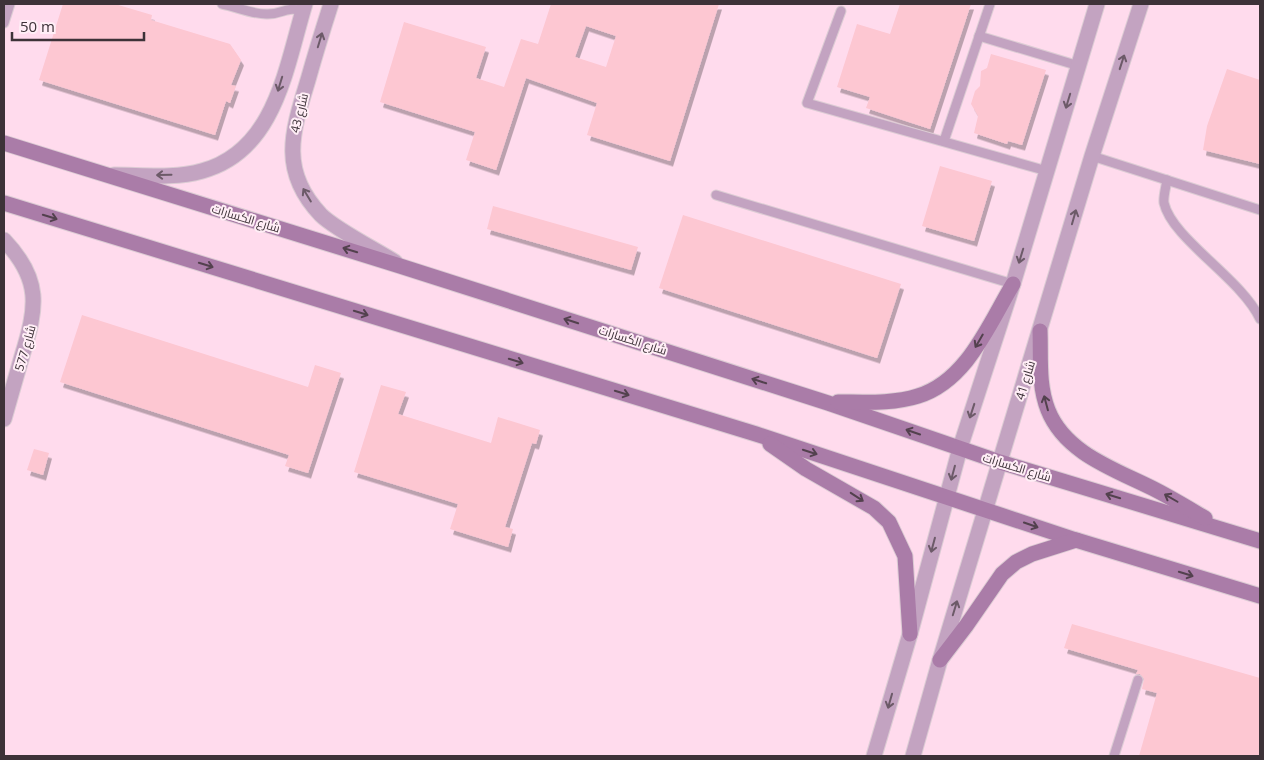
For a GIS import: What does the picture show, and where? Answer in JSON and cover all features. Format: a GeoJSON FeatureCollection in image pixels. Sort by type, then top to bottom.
{"type":"FeatureCollection","features":[{"type":"Feature","properties":{"kind":"street","name":"شارع 43"},"geometry":{"type":"LineString","coordinates":[[331,4],[292,135],[292,158],[298,180],[308,199],[323,216],[400,266]]}},
{"type":"Feature","properties":{"kind":"street"},"geometry":{"type":"LineString","coordinates":[[874,756],[910,634],[960,448],[1013,284],[1097,4]]}},
{"type":"Feature","properties":{"kind":"street","name":"شارع 41"},"geometry":{"type":"LineString","coordinates":[[913,756],[940,660],[1092,156],[1141,4]]}},
{"type":"Feature","properties":{"kind":"street","name":"شارع 43"},"geometry":{"type":"LineString","coordinates":[[107,176],[181,174],[201,171],[221,164],[239,154],[254,139],[266,122],[274,103],[304,7]]}},
{"type":"Feature","properties":{"kind":"street","name":"شارع الكسارات"},"geometry":{"type":"LineString","coordinates":[[4,143],[400,266],[828,403],[1000,462],[1260,541]]}},
{"type":"Feature","properties":{"kind":"street"},"geometry":{"type":"LineString","coordinates":[[4,203],[756,434],[1076,540],[1260,596]]}},
{"type":"Feature","properties":{"kind":"street","name":"شارع 577"},"geometry":{"type":"LineString","coordinates":[[4,240],[18,255],[29,275],[34,298],[33,320],[4,419]]}},
{"type":"Feature","properties":{"kind":"street"},"geometry":{"type":"LineString","coordinates":[[828,403],[896,400],[919,396],[939,386],[958,371],[973,352],[1013,284]]}},
{"type":"Feature","properties":{"kind":"street"},"geometry":{"type":"LineString","coordinates":[[1040,331],[1041,384],[1048,411],[1062,434],[1082,452],[1155,489],[1228,531]]}},
{"type":"Feature","properties":{"kind":"street"},"geometry":{"type":"LineString","coordinates":[[756,434],[806,469],[874,508],[888,522],[905,556],[910,634]]}},
{"type":"Feature","properties":{"kind":"street"},"geometry":{"type":"LineString","coordinates":[[940,660],[1002,574],[1016,562],[1032,554],[1076,540]]}},
{"type":"Feature","properties":{"kind":"lane"},"geometry":{"type":"LineString","coordinates":[[4,23],[10,4]]}},
{"type":"Feature","properties":{"kind":"lane"},"geometry":{"type":"LineString","coordinates":[[222,4],[264,14],[272,14],[289,8],[304,7]]}},
{"type":"Feature","properties":{"kind":"lane"},"geometry":{"type":"LineString","coordinates":[[944,141],[990,4]]}},
{"type":"Feature","properties":{"kind":"lane"},"geometry":{"type":"LineString","coordinates":[[841,11],[807,102],[1047,171]]}},
{"type":"Feature","properties":{"kind":"lane"},"geometry":{"type":"LineString","coordinates":[[979,36],[1079,66]]}},
{"type":"Feature","properties":{"kind":"lane"},"geometry":{"type":"LineString","coordinates":[[1092,156],[1260,210]]}},
{"type":"Feature","properties":{"kind":"lane"},"geometry":{"type":"LineString","coordinates":[[1167,180],[1164,202],[1170,221],[1233,282],[1260,319]]}},
{"type":"Feature","properties":{"kind":"lane"},"geometry":{"type":"LineString","coordinates":[[716,195],[1013,284]]}},
{"type":"Feature","properties":{"kind":"lane"},"geometry":{"type":"LineString","coordinates":[[1114,756],[1138,680]]}},
{"type":"Feature","properties":{"kind":"shaded area"},"geometry":{"type":"Polygon","coordinates":[[[4,4],[1260,4],[1260,756],[4,756],[4,4]]]}},
{"type":"Feature","properties":{"kind":"building"},"geometry":{"type":"Polygon","coordinates":[[[63,4],[115,4],[152,15],[151,20],[230,44],[241,60],[231,85],[236,86],[230,103],[226,101],[215,135],[39,80],[63,4]]]}},
{"type":"Feature","properties":{"kind":"building"},"geometry":{"type":"Polygon","coordinates":[[[551,4],[719,4],[670,161],[587,135],[597,103],[526,78],[496,170],[466,160],[475,132],[380,102],[404,22],[486,47],[476,78],[504,87],[521,39],[538,44],[551,4]],[[586,26],[575,57],[606,67],[616,36],[586,26]]]}},
{"type":"Feature","properties":{"kind":"building"},"geometry":{"type":"Polygon","coordinates":[[[900,4],[971,4],[930,129],[866,108],[870,97],[837,87],[857,24],[890,34],[900,4]]]}},
{"type":"Feature","properties":{"kind":"building"},"geometry":{"type":"Polygon","coordinates":[[[991,54],[1046,70],[1022,145],[1008,141],[1007,144],[974,133],[978,116],[971,104],[975,91],[980,86],[981,71],[987,68],[991,54]]]}},
{"type":"Feature","properties":{"kind":"building"},"geometry":{"type":"Polygon","coordinates":[[[1227,69],[1260,80],[1260,164],[1203,150],[1207,126],[1227,69]]]}},
{"type":"Feature","properties":{"kind":"building"},"geometry":{"type":"Polygon","coordinates":[[[940,166],[992,181],[974,241],[922,226],[940,166]]]}},
{"type":"Feature","properties":{"kind":"building"},"geometry":{"type":"Polygon","coordinates":[[[493,206],[638,247],[631,270],[487,229],[493,206]]]}},
{"type":"Feature","properties":{"kind":"building"},"geometry":{"type":"Polygon","coordinates":[[[683,215],[901,284],[877,358],[659,288],[683,215]]]}},
{"type":"Feature","properties":{"kind":"building"},"geometry":{"type":"Polygon","coordinates":[[[82,315],[308,387],[315,365],[341,373],[308,473],[285,466],[289,455],[60,382],[82,315]]]}},
{"type":"Feature","properties":{"kind":"building"},"geometry":{"type":"Polygon","coordinates":[[[381,385],[406,392],[398,414],[491,443],[498,417],[540,430],[536,444],[532,443],[505,527],[513,529],[508,547],[450,529],[458,504],[354,472],[381,385]]]}},
{"type":"Feature","properties":{"kind":"building"},"geometry":{"type":"Polygon","coordinates":[[[34,449],[49,453],[43,475],[27,470],[34,449]]]}},
{"type":"Feature","properties":{"kind":"building"},"geometry":{"type":"Polygon","coordinates":[[[1072,624],[1260,678],[1260,756],[1139,756],[1157,693],[1142,689],[1144,679],[1140,674],[1136,674],[1138,670],[1064,648],[1072,624]]]}}]}
